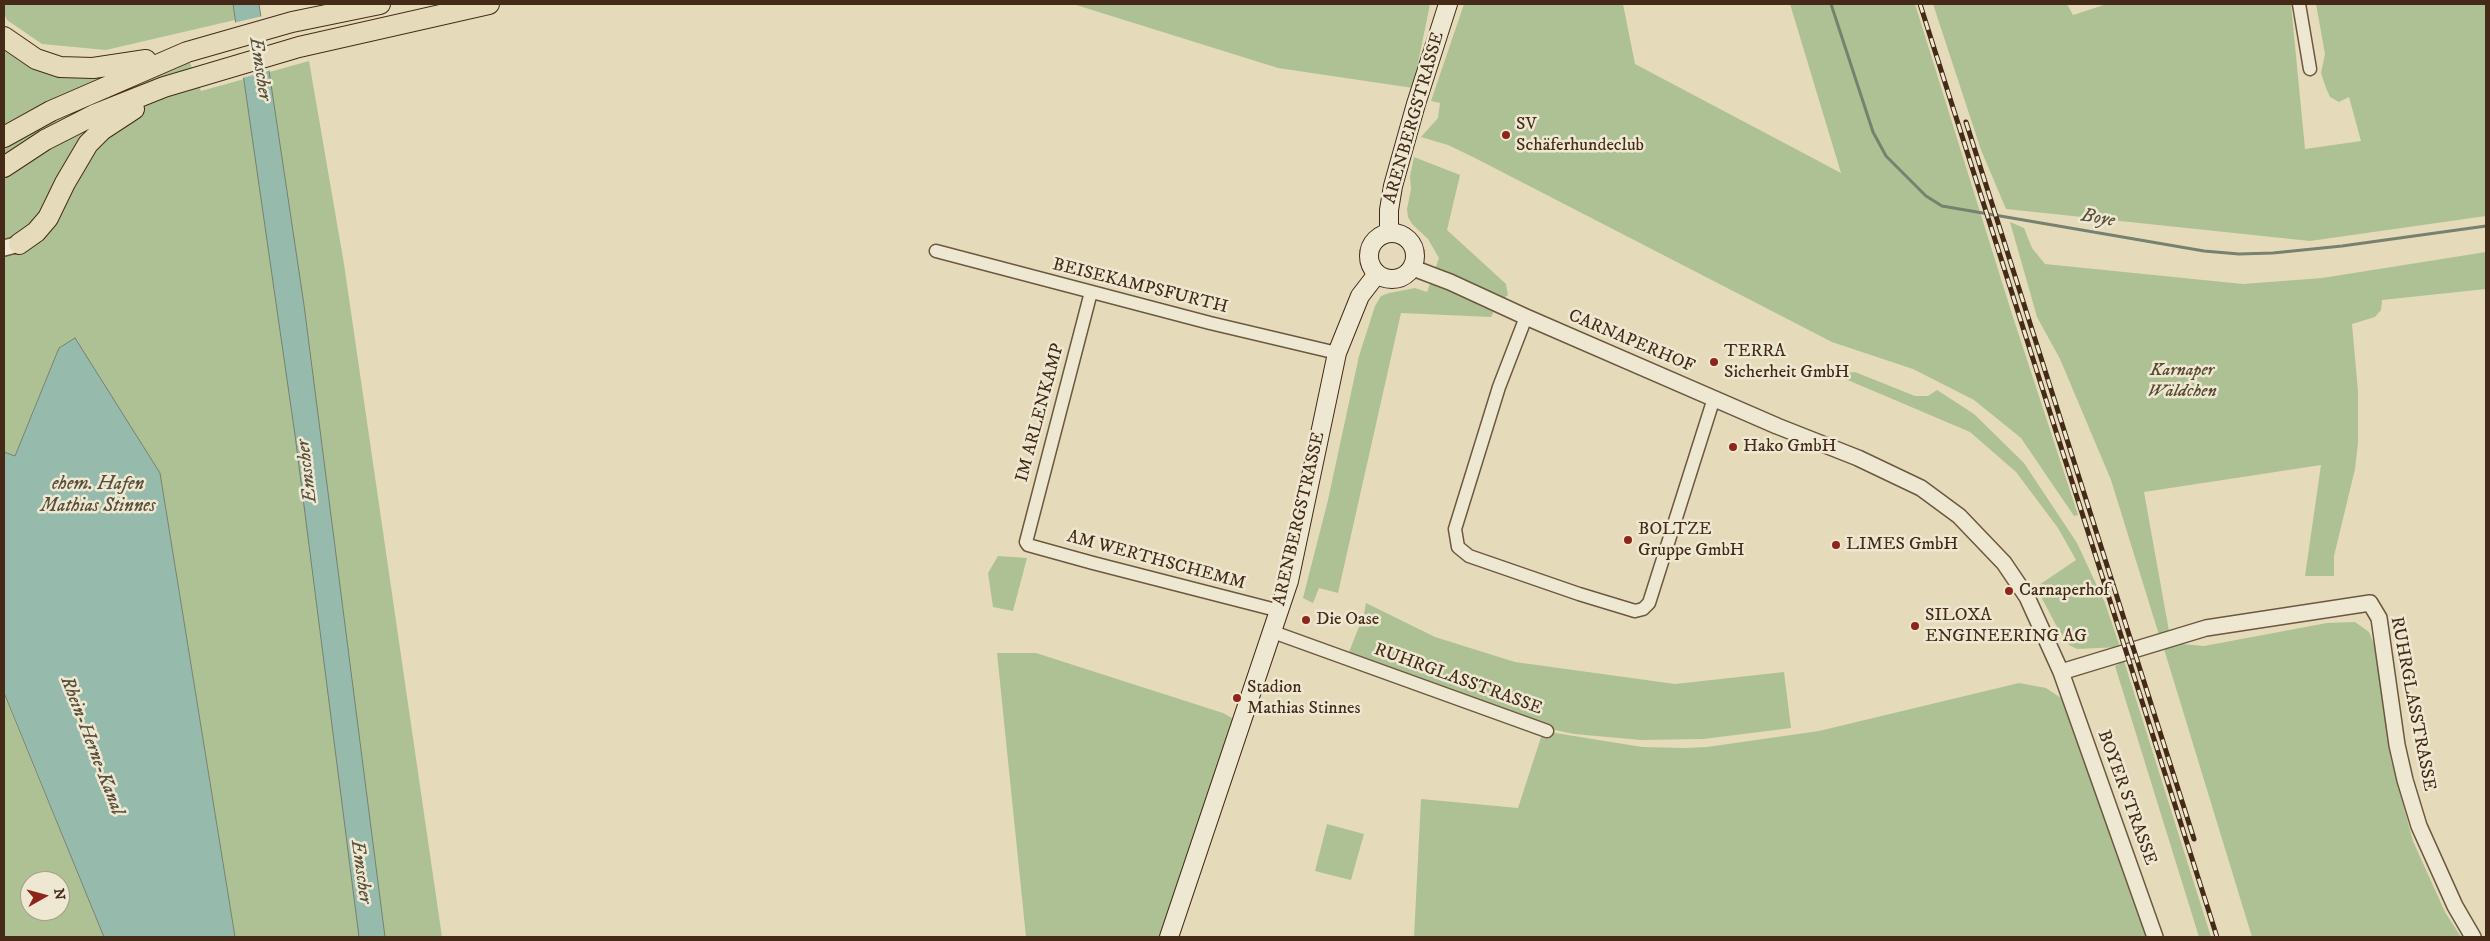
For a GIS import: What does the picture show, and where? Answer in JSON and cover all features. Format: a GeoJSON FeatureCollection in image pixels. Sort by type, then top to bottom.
{"type":"FeatureCollection","features":[{"type":"Feature","properties":{"kind":"highway"},"geometry":{"type":"LineString","coordinates":[[4,137],[51,111],[187,52],[292,22],[380,4]]}},
{"type":"Feature","properties":{"kind":"highway"},"geometry":{"type":"LineString","coordinates":[[4,166],[37,145],[96,114],[137,97],[221,69],[298,47],[489,4]]}},
{"type":"Feature","properties":{"kind":"highway"},"geometry":{"type":"LineString","coordinates":[[4,25],[11,41],[46,63],[81,69],[119,65],[187,52]]}},
{"type":"Feature","properties":{"kind":"highway"},"geometry":{"type":"LineString","coordinates":[[12,246],[36,232],[48,218],[77,160],[102,130],[121,116],[144,103],[221,69]]}},
{"type":"Feature","properties":{"kind":"main road","name":"ARENBERGSTRASSE"},"geometry":{"type":"LineString","coordinates":[[1389,233],[1389,210],[1393,186],[1416,104],[1448,4]]}},
{"type":"Feature","properties":{"kind":"main road"},"geometry":{"type":"LineString","coordinates":[[1389,233],[1402,235],[1412,243],[1416,255],[1413,268],[1408,274],[1397,279],[1384,278],[1378,274],[1370,263],[1370,250],[1377,238],[1389,233]]}},
{"type":"Feature","properties":{"kind":"main road","name":"ARENBERGSTRASSE"},"geometry":{"type":"LineString","coordinates":[[1169,937],[1280,612],[1297,550],[1337,352],[1360,296],[1378,274]]}},
{"type":"Feature","properties":{"kind":"street"},"geometry":{"type":"LineString","coordinates":[[2299,4],[2310,69]]}},
{"type":"Feature","properties":{"kind":"street","name":"BEISEKAMPSFURTH"},"geometry":{"type":"LineString","coordinates":[[936,251],[1091,292],[1337,352]]}},
{"type":"Feature","properties":{"kind":"street","name":"CARNAPERHOF"},"geometry":{"type":"LineString","coordinates":[[1413,268],[1450,282],[1526,317],[1921,488],[1959,516],[2004,563],[2019,585],[2061,672]]}},
{"type":"Feature","properties":{"kind":"street","name":"IM ARLENKAMP"},"geometry":{"type":"LineString","coordinates":[[1026,542],[1091,292]]}},
{"type":"Feature","properties":{"kind":"street"},"geometry":{"type":"LineString","coordinates":[[1526,317],[1499,387],[1455,529],[1458,547],[1469,556],[1579,594],[1635,611],[1643,609],[1648,603],[1714,398]]}},
{"type":"Feature","properties":{"kind":"street","name":"AM WERTHSCHEMM"},"geometry":{"type":"LineString","coordinates":[[1026,542],[1028,545],[1074,558],[1280,612]]}},
{"type":"Feature","properties":{"kind":"street","name":"RUHRGLASSTRASSE"},"geometry":{"type":"LineString","coordinates":[[2061,672],[2206,628],[2301,612],[2370,603],[2379,618],[2397,745],[2413,808],[2433,862],[2454,906],[2473,937]]}},
{"type":"Feature","properties":{"kind":"street","name":"RUHRGLASSTRASSE"},"geometry":{"type":"LineString","coordinates":[[1273,632],[1547,731]]}},
{"type":"Feature","properties":{"kind":"street","name":"BOYER STRASSE"},"geometry":{"type":"LineString","coordinates":[[2061,672],[2155,937]]}},
{"type":"Feature","properties":{"kind":"green space"},"geometry":{"type":"Polygon","coordinates":[[[4,4],[233,4],[235,20],[106,50],[42,44],[7,20],[4,14],[4,4]]]}},
{"type":"Feature","properties":{"kind":"green space"},"geometry":{"type":"Polygon","coordinates":[[[1073,4],[1430,4],[1413,88],[1278,68],[1073,4]]]}},
{"type":"Feature","properties":{"kind":"green space"},"geometry":{"type":"Polygon","coordinates":[[[1464,4],[1623,4],[1635,64],[1841,173],[1790,4],[1915,4],[2012,314],[2078,515],[2074,516],[2021,438],[1974,400],[1913,369],[1832,342],[1473,157],[1448,145],[1421,137],[1438,118],[1440,103],[1431,101],[1464,4]]]}},
{"type":"Feature","properties":{"kind":"green space"},"geometry":{"type":"Polygon","coordinates":[[[1933,4],[2067,4],[2073,15],[2107,4],[2291,4],[2305,149],[2361,141],[2349,97],[2339,102],[2330,97],[2321,73],[2325,54],[2316,4],[2486,4],[2486,216],[2310,241],[2006,209],[1981,150],[1933,4]]]}},
{"type":"Feature","properties":{"kind":"green space"},"geometry":{"type":"Polygon","coordinates":[[[4,48],[60,77],[103,77],[187,55],[201,91],[309,61],[344,264],[442,937],[235,937],[160,473],[141,444],[59,348],[15,456],[4,452],[4,48]]]}},
{"type":"Feature","properties":{"kind":"green space"},"geometry":{"type":"Polygon","coordinates":[[[1414,157],[1460,175],[1447,230],[1506,284],[1508,295],[1498,303],[1491,317],[1401,313],[1338,593],[1319,588],[1313,603],[1303,598],[1328,500],[1359,356],[1375,306],[1381,296],[1389,293],[1415,288],[1427,292],[1439,258],[1428,239],[1412,224],[1408,217],[1407,209],[1411,189],[1410,176],[1414,157]]]}},
{"type":"Feature","properties":{"kind":"green space","name":"Karnaper Wäldchen"},"geometry":{"type":"Polygon","coordinates":[[[2010,222],[2024,228],[2032,248],[2045,264],[2243,284],[2322,278],[2486,252],[2486,289],[2382,300],[2381,310],[2375,317],[2352,324],[2358,391],[2358,443],[2355,469],[2334,556],[2334,576],[2305,576],[2321,465],[2144,492],[2169,631],[2159,635],[2111,480],[2060,359],[2037,317],[2010,222]]]}},
{"type":"Feature","properties":{"kind":"green space"},"geometry":{"type":"Polygon","coordinates":[[[1855,372],[1915,396],[1928,396],[1937,390],[1974,414],[2024,463],[2077,543],[2105,603],[2120,647],[2077,649],[2069,645],[2057,627],[2036,587],[2076,560],[2058,528],[2016,472],[1970,432],[1843,378],[1847,373],[1855,372]]]}},
{"type":"Feature","properties":{"kind":"green space"},"geometry":{"type":"Polygon","coordinates":[[[998,556],[1027,558],[1013,611],[993,607],[988,573],[998,556]]]}},
{"type":"Feature","properties":{"kind":"green space"},"geometry":{"type":"Polygon","coordinates":[[[1366,603],[1435,637],[1515,662],[1675,684],[1784,672],[1791,728],[1703,739],[1641,740],[1574,734],[1546,728],[1347,657],[1364,614],[1366,603]]]}},
{"type":"Feature","properties":{"kind":"green space"},"geometry":{"type":"Polygon","coordinates":[[[2355,622],[2369,632],[2375,647],[2391,760],[2413,841],[2445,912],[2461,937],[2252,937],[2164,649],[2182,644],[2204,646],[2327,623],[2355,622]]]}},
{"type":"Feature","properties":{"kind":"green space"},"geometry":{"type":"Polygon","coordinates":[[[997,653],[1036,653],[1223,713],[1241,723],[1169,937],[1026,937],[997,653]]]}},
{"type":"Feature","properties":{"kind":"green space"},"geometry":{"type":"Polygon","coordinates":[[[2124,661],[2211,937],[2199,937],[2115,666],[2124,661]]]}},
{"type":"Feature","properties":{"kind":"green space"},"geometry":{"type":"Polygon","coordinates":[[[2019,683],[2046,688],[2061,698],[2149,937],[1414,937],[1421,799],[1518,808],[1543,731],[1642,747],[1707,747],[1819,731],[2019,683]]]}},
{"type":"Feature","properties":{"kind":"green space"},"geometry":{"type":"Polygon","coordinates":[[[4,695],[104,937],[4,937],[4,695]]]}},
{"type":"Feature","properties":{"kind":"green space"},"geometry":{"type":"Polygon","coordinates":[[[1327,824],[1364,834],[1351,880],[1315,871],[1327,824]]]}},
{"type":"Feature","properties":{"kind":"water","name":"Emscher"},"geometry":{"type":"Polygon","coordinates":[[[233,4],[259,4],[304,305],[385,937],[359,937],[295,435],[233,4]]]}},
{"type":"Feature","properties":{"kind":"water"},"geometry":{"type":"Polygon","coordinates":[[[75,338],[160,473],[235,937],[104,937],[4,693],[4,452],[15,456],[59,348],[75,338]]]}},
{"type":"Feature","properties":{"kind":"pier"},"geometry":{"type":"Polygon","coordinates":[[[263,16],[272,70],[242,78],[233,23],[263,16]]]}},
{"type":"Feature","properties":{"kind":"waterway","name":"Boye"},"geometry":{"type":"LineString","coordinates":[[1831,4],[1873,132],[1886,156],[1926,196],[1942,206],[2204,251],[2239,254],[2273,253],[2342,246],[2486,226]]}},
{"type":"Feature","properties":{"kind":"railway"},"geometry":{"type":"LineString","coordinates":[[1920,4],[2217,937]]}},
{"type":"Feature","properties":{"kind":"railway"},"geometry":{"type":"LineString","coordinates":[[1966,122],[2194,839]]}},
{"type":"Feature","properties":{"kind":"place","name":"SV Schäferhundeclub"},"geometry":{"type":"Point","coordinates":[1506,135]}},
{"type":"Feature","properties":{"kind":"place","name":"TERRA Sicherheit GmbH"},"geometry":{"type":"Point","coordinates":[1714,362]}},
{"type":"Feature","properties":{"kind":"place","name":"Hako GmbH"},"geometry":{"type":"Point","coordinates":[1733,447]}},
{"type":"Feature","properties":{"kind":"place","name":"BOLTZE Gruppe GmbH"},"geometry":{"type":"Point","coordinates":[1628,540]}},
{"type":"Feature","properties":{"kind":"place","name":"LIMES GmbH"},"geometry":{"type":"Point","coordinates":[1836,545]}},
{"type":"Feature","properties":{"kind":"place","name":"Carnaperhof"},"geometry":{"type":"Point","coordinates":[2009,591]}},
{"type":"Feature","properties":{"kind":"place","name":"Die Oase"},"geometry":{"type":"Point","coordinates":[1306,620]}},
{"type":"Feature","properties":{"kind":"place","name":"SILOXA ENGINEERING AG"},"geometry":{"type":"Point","coordinates":[1915,626]}},
{"type":"Feature","properties":{"kind":"place","name":"Stadion Mathias Stinnes"},"geometry":{"type":"Point","coordinates":[1237,698]}},
{"type":"Feature","properties":{"kind":"water label","name":"ehem. Hafen Mathias Stinnes"},"geometry":{"type":"Point","coordinates":[98,496]}},
{"type":"Feature","properties":{"kind":"water label","name":"Rhein-Herne-Kanal"},"geometry":{"type":"Point","coordinates":[91,746]}}]}
